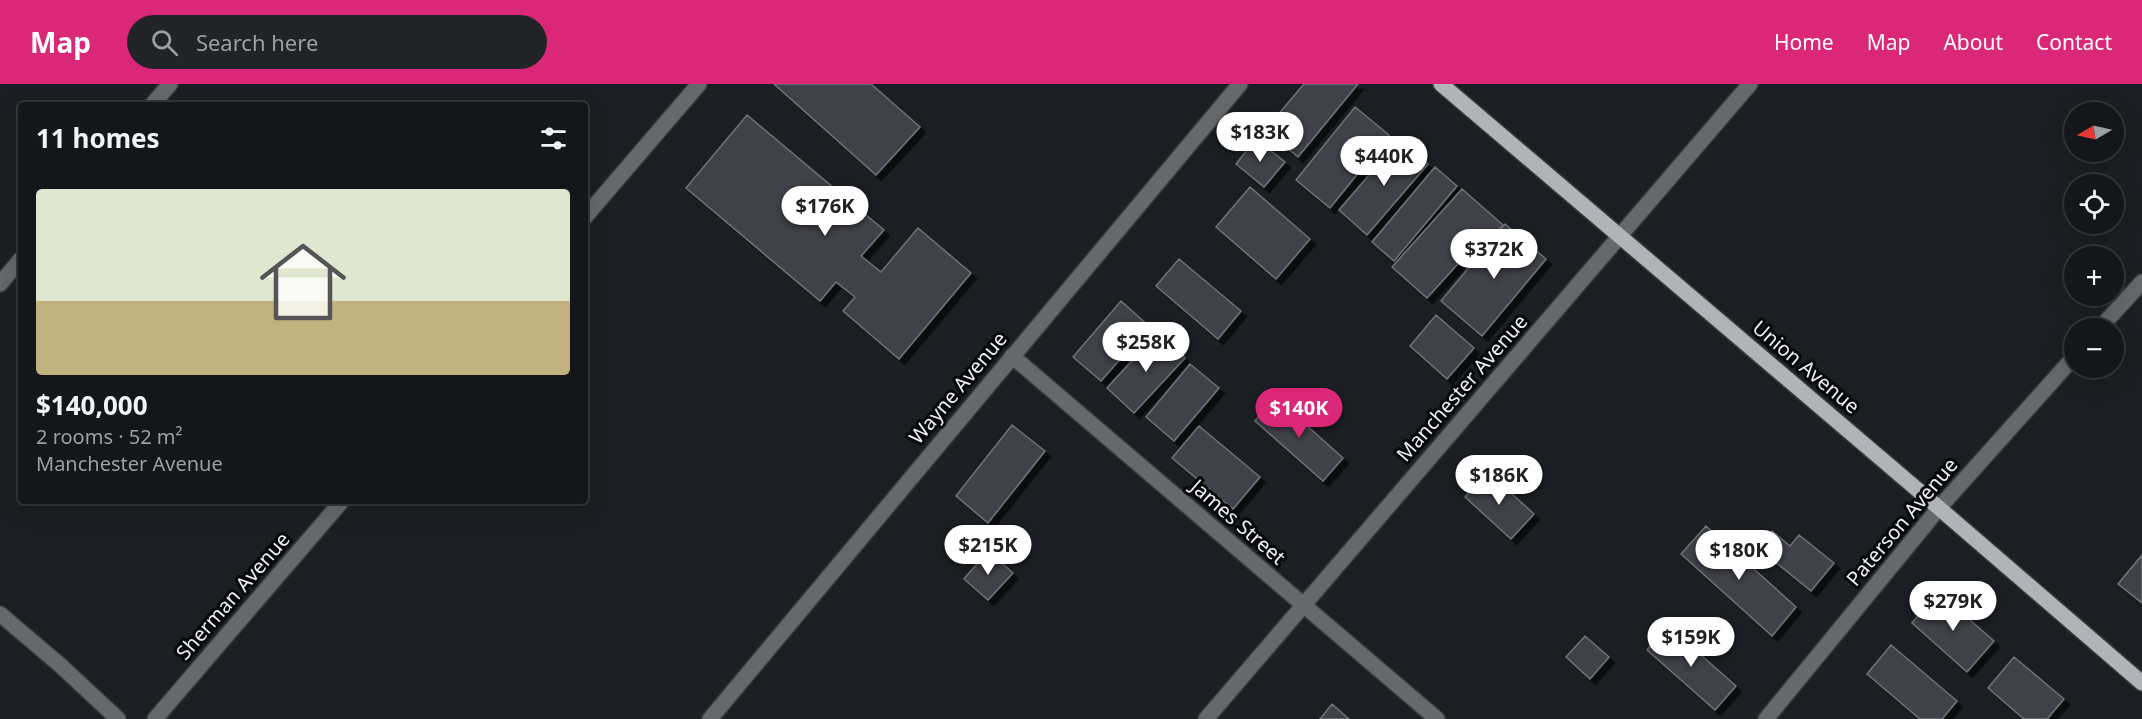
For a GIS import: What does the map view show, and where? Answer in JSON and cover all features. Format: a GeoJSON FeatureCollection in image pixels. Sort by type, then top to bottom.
{"type":"FeatureCollection","features":[{"type":"Feature","properties":{"kind":"main road","name":"Union Avenue"},"geometry":{"type":"LineString","coordinates":[[1441,84],[2142,683]]}},
{"type":"Feature","properties":{"kind":"street"},"geometry":{"type":"LineString","coordinates":[[155,102],[170,84]]}},
{"type":"Feature","properties":{"kind":"street"},"geometry":{"type":"LineString","coordinates":[[588,214],[699,84]]}},
{"type":"Feature","properties":{"kind":"street","name":"Wayne Avenue"},"geometry":{"type":"LineString","coordinates":[[710,719],[1239,84]]}},
{"type":"Feature","properties":{"kind":"street","name":"Manchester Avenue"},"geometry":{"type":"LineString","coordinates":[[1206,719],[1750,84]]}},
{"type":"Feature","properties":{"kind":"street"},"geometry":{"type":"LineString","coordinates":[[0,284],[18,263]]}},
{"type":"Feature","properties":{"kind":"street"},"geometry":{"type":"LineString","coordinates":[[2109,318],[2142,282]]}},
{"type":"Feature","properties":{"kind":"street","name":"James Street"},"geometry":{"type":"LineString","coordinates":[[1012,356],[1437,719]]}},
{"type":"Feature","properties":{"kind":"street","name":"Paterson Avenue"},"geometry":{"type":"LineString","coordinates":[[1766,719],[1939,508],[2064,368]]}},
{"type":"Feature","properties":{"kind":"street","name":"Sherman Avenue"},"geometry":{"type":"LineString","coordinates":[[155,719],[339,504]]}},
{"type":"Feature","properties":{"kind":"street"},"geometry":{"type":"LineString","coordinates":[[0,614],[118,719]]}},
{"type":"Feature","properties":{"kind":"building"},"geometry":{"type":"Polygon","coordinates":[[[774,84],[871,84],[920,127],[876,175],[774,84]]]}},
{"type":"Feature","properties":{"kind":"building"},"geometry":{"type":"Polygon","coordinates":[[[1304,84],[1358,84],[1298,157],[1265,130],[1304,84]]]}},
{"type":"Feature","properties":{"kind":"building"},"geometry":{"type":"Polygon","coordinates":[[[1355,107],[1389,135],[1330,208],[1296,180],[1355,107]]]}},
{"type":"Feature","properties":{"kind":"building"},"geometry":{"type":"Polygon","coordinates":[[[747,115],[884,230],[861,256],[881,272],[918,228],[971,273],[899,359],[843,311],[855,297],[836,282],[820,301],[686,188],[747,115]]]}},
{"type":"Feature","properties":{"kind":"building"},"geometry":{"type":"Polygon","coordinates":[[[1256,139],[1285,162],[1264,187],[1236,164],[1256,139]]]}},
{"type":"Feature","properties":{"kind":"building"},"geometry":{"type":"Polygon","coordinates":[[[1400,139],[1428,164],[1367,235],[1339,210],[1400,139]]]}},
{"type":"Feature","properties":{"kind":"building"},"geometry":{"type":"Polygon","coordinates":[[[1435,167],[1457,186],[1394,261],[1372,242],[1435,167]]]}},
{"type":"Feature","properties":{"kind":"building"},"geometry":{"type":"Polygon","coordinates":[[[1250,187],[1310,239],[1276,279],[1216,227],[1250,187]]]}},
{"type":"Feature","properties":{"kind":"building"},"geometry":{"type":"Polygon","coordinates":[[[1462,189],[1503,225],[1482,249],[1476,244],[1427,298],[1392,267],[1462,189]]]}},
{"type":"Feature","properties":{"kind":"building"},"geometry":{"type":"Polygon","coordinates":[[[1505,224],[1546,259],[1482,336],[1441,301],[1505,224]]]}},
{"type":"Feature","properties":{"kind":"building"},"geometry":{"type":"Polygon","coordinates":[[[1179,259],[1241,311],[1218,339],[1156,286],[1179,259]]]}},
{"type":"Feature","properties":{"kind":"building"},"geometry":{"type":"Polygon","coordinates":[[[1121,301],[1149,326],[1101,381],[1073,357],[1121,301]]]}},
{"type":"Feature","properties":{"kind":"building"},"geometry":{"type":"Polygon","coordinates":[[[1436,315],[1474,348],[1447,379],[1410,346],[1436,315]]]}},
{"type":"Feature","properties":{"kind":"building"},"geometry":{"type":"Polygon","coordinates":[[[1158,332],[1185,358],[1134,413],[1107,388],[1158,332]]]}},
{"type":"Feature","properties":{"kind":"building"},"geometry":{"type":"Polygon","coordinates":[[[1190,364],[1219,388],[1174,441],[1146,417],[1190,364]]]}},
{"type":"Feature","properties":{"kind":"building"},"geometry":{"type":"Polygon","coordinates":[[[1276,398],[1343,458],[1323,481],[1255,421],[1276,398]]]}},
{"type":"Feature","properties":{"kind":"building"},"geometry":{"type":"Polygon","coordinates":[[[1012,425],[1045,451],[988,523],[956,496],[1012,425]]]}},
{"type":"Feature","properties":{"kind":"building"},"geometry":{"type":"Polygon","coordinates":[[[1199,426],[1260,477],[1233,509],[1172,458],[1199,426]]]}},
{"type":"Feature","properties":{"kind":"building"},"geometry":{"type":"Polygon","coordinates":[[[1488,472],[1534,514],[1511,539],[1465,497],[1488,472]]]}},
{"type":"Feature","properties":{"kind":"building"},"geometry":{"type":"Polygon","coordinates":[[[1706,526],[1796,607],[1772,636],[1681,554],[1706,526]]]}},
{"type":"Feature","properties":{"kind":"building"},"geometry":{"type":"Polygon","coordinates":[[[1772,531],[1790,546],[1799,535],[1834,563],[1811,591],[1758,548],[1772,531]]]}},
{"type":"Feature","properties":{"kind":"building"},"geometry":{"type":"Polygon","coordinates":[[[988,551],[1013,573],[988,600],[964,579],[988,551]]]}},
{"type":"Feature","properties":{"kind":"building"},"geometry":{"type":"Polygon","coordinates":[[[2142,555],[2142,603],[2118,584],[2142,555]]]}},
{"type":"Feature","properties":{"kind":"building"},"geometry":{"type":"Polygon","coordinates":[[[1938,592],[1994,641],[1967,672],[1912,623],[1938,592]]]}},
{"type":"Feature","properties":{"kind":"building"},"geometry":{"type":"Polygon","coordinates":[[[1668,626],[1736,686],[1715,710],[1647,650],[1668,626]]]}},
{"type":"Feature","properties":{"kind":"building"},"geometry":{"type":"Polygon","coordinates":[[[1585,636],[1609,657],[1590,679],[1566,657],[1585,636]]]}},
{"type":"Feature","properties":{"kind":"building"},"geometry":{"type":"Polygon","coordinates":[[[1891,645],[1957,701],[1942,719],[1920,719],[1867,674],[1891,645]]]}},
{"type":"Feature","properties":{"kind":"building"},"geometry":{"type":"Polygon","coordinates":[[[2014,657],[2064,699],[2047,719],[2024,719],[1988,688],[2014,657]]]}},
{"type":"Feature","properties":{"kind":"building"},"geometry":{"type":"Polygon","coordinates":[[[1332,704],[1349,719],[1320,719],[1332,704]]]}}]}
